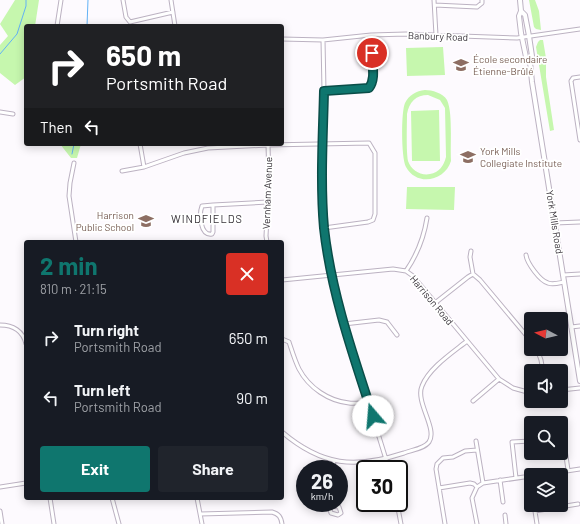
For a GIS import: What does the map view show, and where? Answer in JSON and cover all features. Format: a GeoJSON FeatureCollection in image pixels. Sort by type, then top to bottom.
{"type":"FeatureCollection","features":[{"type":"Feature","properties":{"kind":"main road","name":"York Mills Road"},"geometry":{"type":"LineString","coordinates":[[520,0],[521,11],[519,16],[522,38],[526,57],[530,62]]}},
{"type":"Feature","properties":{"kind":"main road","name":"York Mills Road"},"geometry":{"type":"LineString","coordinates":[[521,11],[526,15],[532,56],[530,62],[580,381]]}},
{"type":"Feature","properties":{"kind":"street"},"geometry":{"type":"LineString","coordinates":[[57,24],[61,0]]}},
{"type":"Feature","properties":{"kind":"street"},"geometry":{"type":"LineString","coordinates":[[123,0],[126,17],[130,22],[173,12]]}},
{"type":"Feature","properties":{"kind":"street"},"geometry":{"type":"LineString","coordinates":[[171,0],[175,24]]}},
{"type":"Feature","properties":{"kind":"street"},"geometry":{"type":"LineString","coordinates":[[434,0],[436,35]]}},
{"type":"Feature","properties":{"kind":"street"},"geometry":{"type":"LineString","coordinates":[[434,5],[477,7],[482,3],[482,0]]}},
{"type":"Feature","properties":{"kind":"street","name":"Banbury Road"},"geometry":{"type":"LineString","coordinates":[[284,39],[323,40],[371,35],[436,35],[522,38],[580,29]]}},
{"type":"Feature","properties":{"kind":"street"},"geometry":{"type":"LineString","coordinates":[[324,91],[369,88],[373,83],[371,35]]}},
{"type":"Feature","properties":{"kind":"street"},"geometry":{"type":"LineString","coordinates":[[323,40],[324,91],[322,181],[324,228],[332,275],[344,324],[386,459]]}},
{"type":"Feature","properties":{"kind":"street"},"geometry":{"type":"LineString","coordinates":[[580,77],[573,78],[571,81],[580,140]]}},
{"type":"Feature","properties":{"kind":"street"},"geometry":{"type":"LineString","coordinates":[[0,112],[13,114]]}},
{"type":"Feature","properties":{"kind":"street"},"geometry":{"type":"LineString","coordinates":[[284,145],[369,143],[375,153],[375,214],[373,220],[324,228]]}},
{"type":"Feature","properties":{"kind":"street"},"geometry":{"type":"LineString","coordinates":[[140,146],[144,167]]}},
{"type":"Feature","properties":{"kind":"street"},"geometry":{"type":"LineString","coordinates":[[122,171],[144,167],[184,153],[208,148],[248,146]]}},
{"type":"Feature","properties":{"kind":"street","name":"Vernham Avenue"},"geometry":{"type":"LineString","coordinates":[[267,240],[269,179],[268,146]]}},
{"type":"Feature","properties":{"kind":"street"},"geometry":{"type":"LineString","coordinates":[[74,163],[69,196],[76,240]]}},
{"type":"Feature","properties":{"kind":"street"},"geometry":{"type":"LineString","coordinates":[[213,204],[213,232],[212,234],[208,234],[204,232],[202,226],[200,210],[202,206],[213,204],[268,202]]}},
{"type":"Feature","properties":{"kind":"street"},"geometry":{"type":"LineString","coordinates":[[406,271],[416,254],[425,230],[427,218]]}},
{"type":"Feature","properties":{"kind":"street"},"geometry":{"type":"LineString","coordinates":[[555,223],[580,222]]}},
{"type":"Feature","properties":{"kind":"street"},"geometry":{"type":"LineString","coordinates":[[471,251],[470,257],[473,274],[480,280],[524,333]]}},
{"type":"Feature","properties":{"kind":"street"},"geometry":{"type":"LineString","coordinates":[[526,255],[527,261],[545,282],[552,284],[564,282]]}},
{"type":"Feature","properties":{"kind":"street","name":"Harrison Road"},"geometry":{"type":"LineString","coordinates":[[284,280],[392,269],[406,271],[413,276],[499,378],[513,388],[524,391]]}},
{"type":"Feature","properties":{"kind":"street"},"geometry":{"type":"LineString","coordinates":[[435,303],[473,274]]}},
{"type":"Feature","properties":{"kind":"street"},"geometry":{"type":"LineString","coordinates":[[563,275],[580,274]]}},
{"type":"Feature","properties":{"kind":"street"},"geometry":{"type":"LineString","coordinates":[[344,324],[379,320],[387,322],[397,335]]}},
{"type":"Feature","properties":{"kind":"street"},"geometry":{"type":"LineString","coordinates":[[0,325],[15,328],[24,337]]}},
{"type":"Feature","properties":{"kind":"street"},"geometry":{"type":"LineString","coordinates":[[571,327],[580,326]]}},
{"type":"Feature","properties":{"kind":"street"},"geometry":{"type":"LineString","coordinates":[[284,340],[289,342],[298,368],[303,376],[326,396],[340,402],[352,404],[368,402]]}},
{"type":"Feature","properties":{"kind":"street"},"geometry":{"type":"LineString","coordinates":[[348,462],[386,459],[422,447],[428,443],[431,437],[421,399],[420,392],[422,385],[434,369],[467,341]]}},
{"type":"Feature","properties":{"kind":"street"},"geometry":{"type":"LineString","coordinates":[[473,401],[499,378]]}},
{"type":"Feature","properties":{"kind":"street"},"geometry":{"type":"LineString","coordinates":[[568,389],[580,388]]}},
{"type":"Feature","properties":{"kind":"street"},"geometry":{"type":"LineString","coordinates":[[284,433],[305,449],[318,456],[331,460]]}},
{"type":"Feature","properties":{"kind":"street"},"geometry":{"type":"LineString","coordinates":[[476,441],[483,483]]}},
{"type":"Feature","properties":{"kind":"street"},"geometry":{"type":"LineString","coordinates":[[516,478],[512,442],[524,441]]}},
{"type":"Feature","properties":{"kind":"street"},"geometry":{"type":"LineString","coordinates":[[445,524],[436,469],[437,464],[443,458],[453,457],[465,451],[477,450]]}},
{"type":"Feature","properties":{"kind":"street"},"geometry":{"type":"LineString","coordinates":[[568,470],[580,468]]}},
{"type":"Feature","properties":{"kind":"street"},"geometry":{"type":"LineString","coordinates":[[476,524],[472,498],[477,487],[483,483],[524,477]]}},
{"type":"Feature","properties":{"kind":"street"},"geometry":{"type":"LineString","coordinates":[[500,480],[503,502]]}},
{"type":"Feature","properties":{"kind":"street"},"geometry":{"type":"LineString","coordinates":[[0,487],[24,483]]}},
{"type":"Feature","properties":{"kind":"street"},"geometry":{"type":"LineString","coordinates":[[439,488],[470,483],[477,487]]}},
{"type":"Feature","properties":{"kind":"street"},"geometry":{"type":"LineString","coordinates":[[50,500],[54,524]]}},
{"type":"Feature","properties":{"kind":"street"},"geometry":{"type":"LineString","coordinates":[[113,500],[119,524]]}},
{"type":"Feature","properties":{"kind":"street"},"geometry":{"type":"LineString","coordinates":[[197,500],[202,524]]}},
{"type":"Feature","properties":{"kind":"street"},"geometry":{"type":"LineString","coordinates":[[568,505],[578,504]]}},
{"type":"Feature","properties":{"kind":"street"},"geometry":{"type":"LineString","coordinates":[[0,511],[2,524]]}},
{"type":"Feature","properties":{"kind":"street"},"geometry":{"type":"LineString","coordinates":[[200,514],[272,512],[277,513],[280,516],[282,524]]}},
{"type":"Feature","properties":{"kind":"street"},"geometry":{"type":"LineString","coordinates":[[399,512],[401,524]]}},
{"type":"Feature","properties":{"kind":"street"},"geometry":{"type":"LineString","coordinates":[[535,512],[536,524]]}},
{"type":"Feature","properties":{"kind":"street"},"geometry":{"type":"LineString","coordinates":[[505,515],[506,524]]}},
{"type":"Feature","properties":{"kind":"green space"},"geometry":{"type":"Polygon","coordinates":[[[15,0],[39,0],[35,24],[24,24],[24,78],[15,85],[0,73],[0,45],[8,36],[0,24],[15,0]]]}},
{"type":"Feature","properties":{"kind":"green space"},"geometry":{"type":"Polygon","coordinates":[[[529,0],[535,0],[539,11],[541,30],[534,27],[529,0]]]}},
{"type":"Feature","properties":{"kind":"green space"},"geometry":{"type":"Polygon","coordinates":[[[540,40],[543,40],[546,58],[546,77],[554,130],[550,131],[536,47],[540,40]]]}},
{"type":"Feature","properties":{"kind":"green space"},"geometry":{"type":"Polygon","coordinates":[[[443,47],[445,75],[407,76],[406,48],[443,47]]]}},
{"type":"Feature","properties":{"kind":"green space"},"geometry":{"type":"Polygon","coordinates":[[[434,91],[443,95],[447,100],[450,113],[451,161],[448,168],[443,173],[430,179],[417,177],[406,167],[402,145],[402,125],[405,103],[416,92],[434,91]],[[428,95],[420,96],[411,103],[407,114],[408,161],[414,170],[423,174],[436,172],[444,163],[446,157],[445,108],[440,100],[428,95]]]}},
{"type":"Feature","properties":{"kind":"green space"},"geometry":{"type":"Polygon","coordinates":[[[439,110],[440,161],[412,161],[411,111],[439,110]]]}},
{"type":"Feature","properties":{"kind":"green space"},"geometry":{"type":"Polygon","coordinates":[[[62,146],[80,146],[77,158],[71,158],[62,146]]]}},
{"type":"Feature","properties":{"kind":"green space"},"geometry":{"type":"Polygon","coordinates":[[[407,187],[455,187],[454,210],[406,209],[407,187]]]}},
{"type":"Feature","properties":{"kind":"waterway"},"geometry":{"type":"LineString","coordinates":[[0,54],[17,34],[26,6],[26,0]]}},
{"type":"Feature","properties":{"kind":"waterway"},"geometry":{"type":"LineString","coordinates":[[87,24],[88,0]]}},
{"type":"Feature","properties":{"kind":"waterway"},"geometry":{"type":"LineString","coordinates":[[72,154],[74,146]]}},
{"type":"Feature","properties":{"kind":"place","name":"École secondaire Étienne-Brûlé"},"geometry":{"type":"Point","coordinates":[461,65]}},
{"type":"Feature","properties":{"kind":"place","name":"York Mills Collegiate Institute"},"geometry":{"type":"Point","coordinates":[468,157]}},
{"type":"Feature","properties":{"kind":"place","name":"Harrison Public School"},"geometry":{"type":"Point","coordinates":[146,221]}},
{"type":"Feature","properties":{"kind":"district","name":"WINDFIELDS"},"geometry":{"type":"Point","coordinates":[207,219]}},
{"type":"Feature","properties":{"kind":"route"},"geometry":{"type":"LineString","coordinates":[[372,53],[373,83],[369,88],[324,91],[322,181],[324,228],[332,275],[344,324],[373,416]]}}]}
